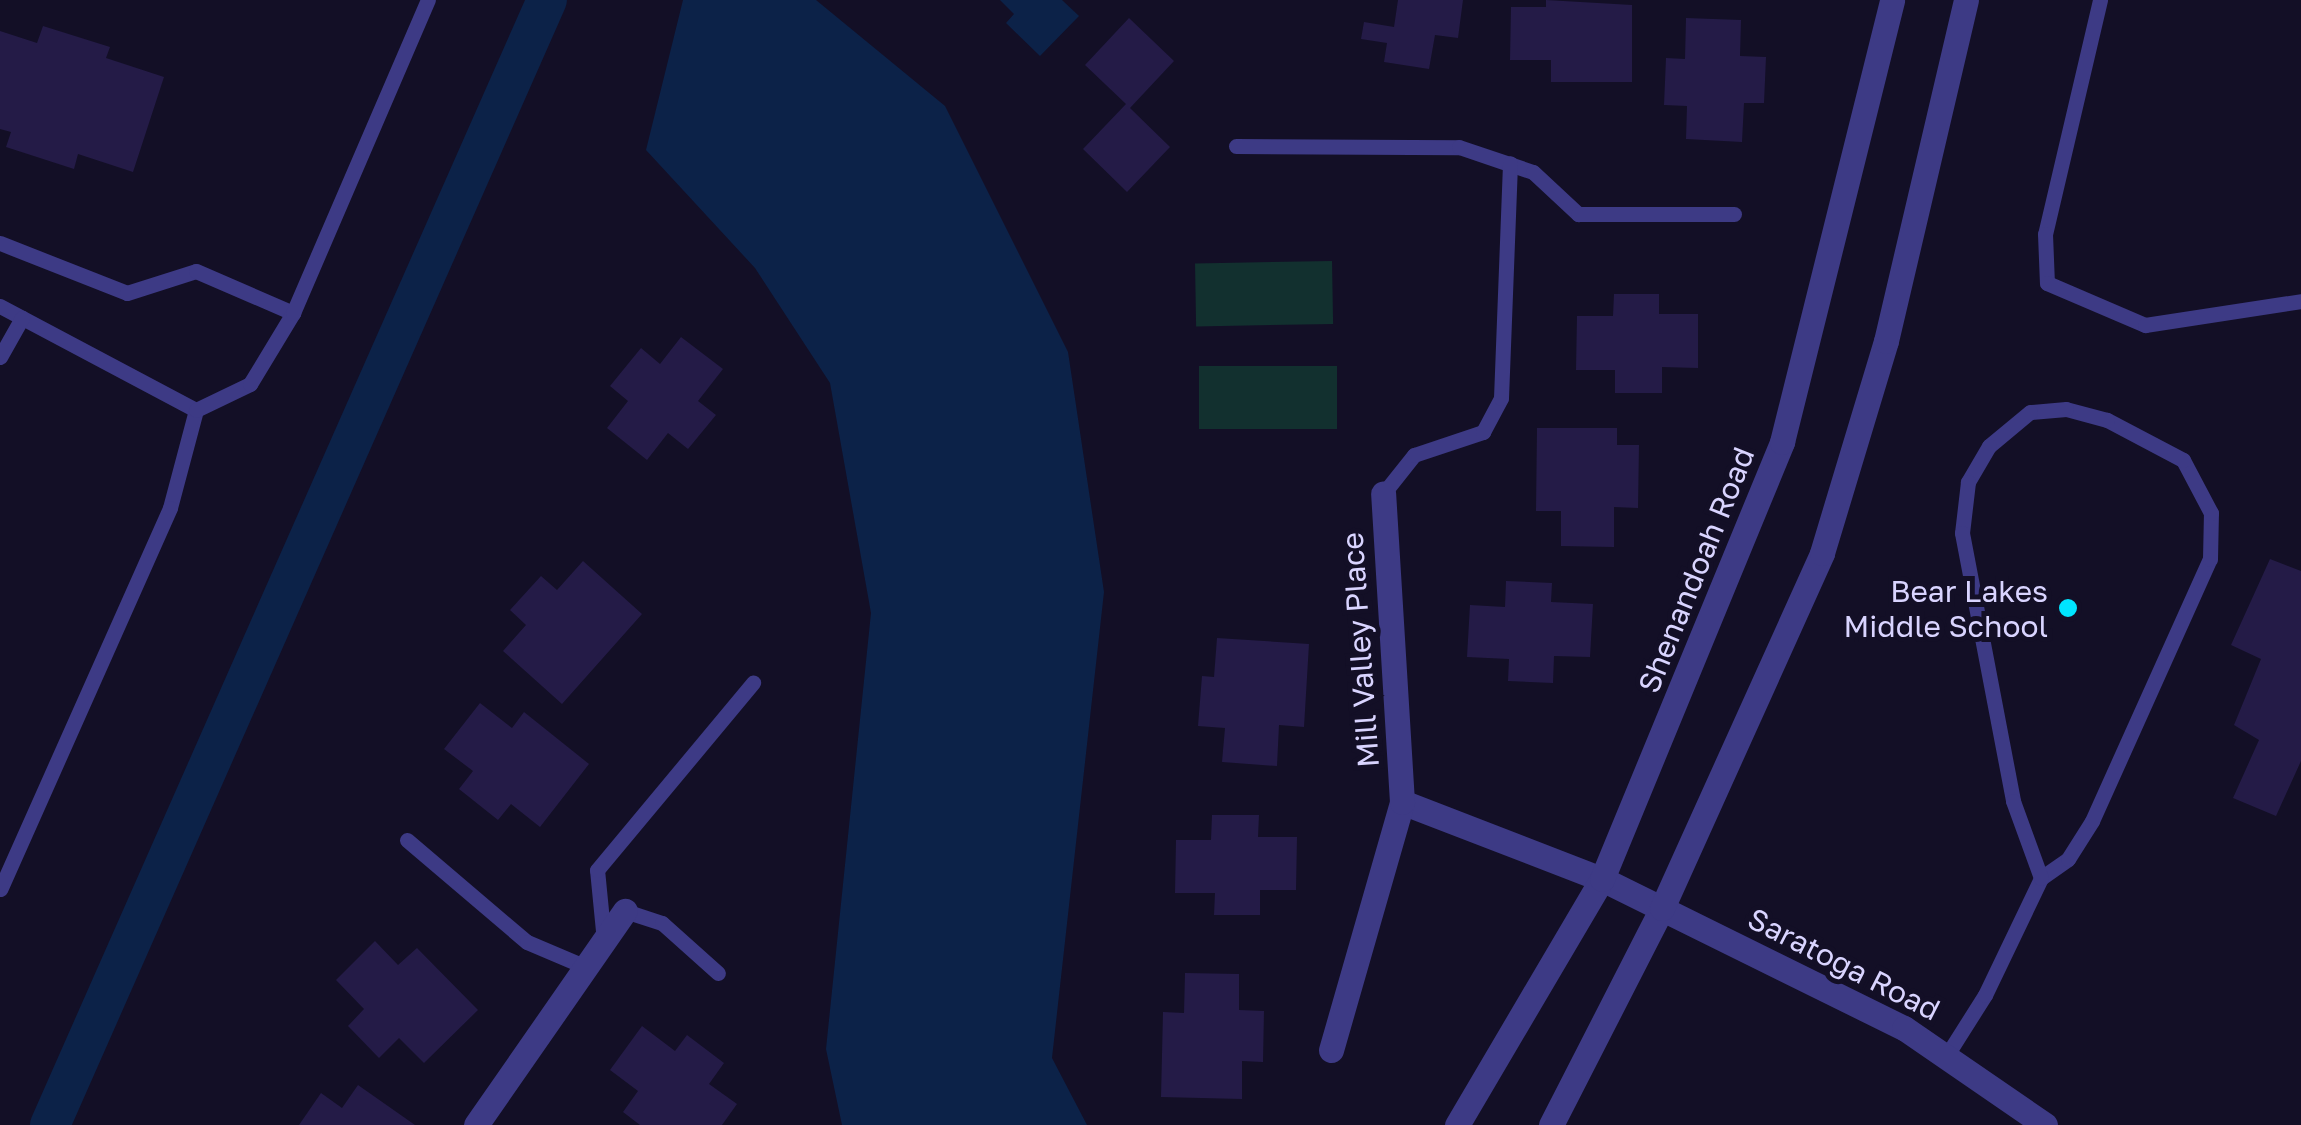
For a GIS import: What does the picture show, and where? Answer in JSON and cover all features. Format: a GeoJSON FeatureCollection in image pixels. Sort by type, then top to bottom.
{"type":"FeatureCollection","features":[{"type":"Feature","properties":{"kind":"street","name":"Shenandoah Road"},"geometry":{"type":"LineString","coordinates":[[1457,1125],[1602,879],[1782,442],[1892,0]]}},
{"type":"Feature","properties":{"kind":"street"},"geometry":{"type":"LineString","coordinates":[[1551,1125],[1662,908],[1822,553],[1886,341],[1966,0]]}},
{"type":"Feature","properties":{"kind":"street","name":"Mill Valley Place"},"geometry":{"type":"LineString","coordinates":[[1331,1050],[1402,802],[1383,494]]}},
{"type":"Feature","properties":{"kind":"street","name":"Mill Valley Place"},"geometry":{"type":"LineString","coordinates":[[1402,802],[1602,879]]}},
{"type":"Feature","properties":{"kind":"street","name":"Saratoga Road"},"geometry":{"type":"LineString","coordinates":[[1602,879],[1947,1055],[2040,1123]]}},
{"type":"Feature","properties":{"kind":"street"},"geometry":{"type":"LineString","coordinates":[[476,1125],[626,911]]}},
{"type":"Feature","properties":{"kind":"lane"},"geometry":{"type":"LineString","coordinates":[[0,889],[170,508],[196,410],[250,384],[293,313],[428,0]]}},
{"type":"Feature","properties":{"kind":"lane"},"geometry":{"type":"LineString","coordinates":[[2100,0],[2046,234],[2047,282],[2145,325],[2301,301]]}},
{"type":"Feature","properties":{"kind":"lane"},"geometry":{"type":"LineString","coordinates":[[1236,146],[1460,147],[1533,172],[1578,214],[1734,214]]}},
{"type":"Feature","properties":{"kind":"lane"},"geometry":{"type":"LineString","coordinates":[[1383,494],[1414,455],[1483,432],[1500,398],[1510,164]]}},
{"type":"Feature","properties":{"kind":"lane"},"geometry":{"type":"LineString","coordinates":[[0,242],[127,293],[196,271],[293,313]]}},
{"type":"Feature","properties":{"kind":"lane"},"geometry":{"type":"LineString","coordinates":[[0,306],[196,410]]}},
{"type":"Feature","properties":{"kind":"lane"},"geometry":{"type":"LineString","coordinates":[[0,357],[22,318]]}},
{"type":"Feature","properties":{"kind":"lane"},"geometry":{"type":"LineString","coordinates":[[1947,1055],[1986,995],[2041,878],[2068,859],[2092,821],[2203,580],[2213,538],[2205,492],[2184,460],[2107,420],[2066,409],[2030,412],[1989,446],[1968,482],[1962,533],[2016,812],[2041,878]]}},
{"type":"Feature","properties":{"kind":"lane"},"geometry":{"type":"LineString","coordinates":[[604,942],[598,870],[753,683]]}},
{"type":"Feature","properties":{"kind":"lane"},"geometry":{"type":"LineString","coordinates":[[407,840],[527,942],[586,967]]}},
{"type":"Feature","properties":{"kind":"lane"},"geometry":{"type":"LineString","coordinates":[[626,911],[662,923],[718,974]]}},
{"type":"Feature","properties":{"kind":"green space"},"geometry":{"type":"Polygon","coordinates":[[[1332,261],[1333,324],[1196,326],[1195,263],[1332,261]]]}},
{"type":"Feature","properties":{"kind":"green space"},"geometry":{"type":"Polygon","coordinates":[[[1199,366],[1337,366],[1337,429],[1199,429],[1199,366]]]}},
{"type":"Feature","properties":{"kind":"water"},"geometry":{"type":"Polygon","coordinates":[[[683,0],[816,0],[945,106],[1068,352],[1104,592],[1052,1058],[1087,1125],[842,1125],[826,1049],[871,613],[830,383],[755,268],[646,150],[683,0]]]}},
{"type":"Feature","properties":{"kind":"water"},"geometry":{"type":"Polygon","coordinates":[[[1000,0],[1062,0],[1079,16],[1040,56],[1006,23],[1014,14],[1000,0]]]}},
{"type":"Feature","properties":{"kind":"building"},"geometry":{"type":"Polygon","coordinates":[[[1398,0],[1463,0],[1458,38],[1435,35],[1429,69],[1384,62],[1387,43],[1361,39],[1364,22],[1394,27],[1398,0]]]}},
{"type":"Feature","properties":{"kind":"building"},"geometry":{"type":"Polygon","coordinates":[[[1546,0],[1632,5],[1632,82],[1551,82],[1551,60],[1510,60],[1511,7],[1546,7],[1546,0]]]}},
{"type":"Feature","properties":{"kind":"building"},"geometry":{"type":"Polygon","coordinates":[[[1129,18],[1174,61],[1130,108],[1170,147],[1127,192],[1083,149],[1126,104],[1085,65],[1129,18]]]}},
{"type":"Feature","properties":{"kind":"building"},"geometry":{"type":"Polygon","coordinates":[[[1686,18],[1741,20],[1740,56],[1766,57],[1764,103],[1744,103],[1742,142],[1686,139],[1687,106],[1664,105],[1666,58],[1685,59],[1686,18]]]}},
{"type":"Feature","properties":{"kind":"building"},"geometry":{"type":"Polygon","coordinates":[[[43,26],[110,47],[106,58],[164,77],[133,172],[78,154],[74,169],[6,147],[11,132],[0,129],[0,31],[37,43],[43,26]]]}},
{"type":"Feature","properties":{"kind":"building"},"geometry":{"type":"Polygon","coordinates":[[[1614,294],[1659,294],[1659,314],[1698,314],[1698,368],[1662,367],[1662,393],[1615,393],[1615,370],[1576,370],[1577,316],[1613,316],[1614,294]]]}},
{"type":"Feature","properties":{"kind":"building"},"geometry":{"type":"Polygon","coordinates":[[[681,337],[723,369],[698,401],[716,415],[688,449],[668,433],[647,460],[607,428],[628,401],[610,386],[641,348],[660,364],[681,337]]]}},
{"type":"Feature","properties":{"kind":"building"},"geometry":{"type":"Polygon","coordinates":[[[1537,428],[1617,428],[1617,445],[1639,445],[1638,508],[1614,507],[1614,547],[1561,546],[1561,511],[1536,511],[1537,428]]]}},
{"type":"Feature","properties":{"kind":"building"},"geometry":{"type":"Polygon","coordinates":[[[2270,559],[2301,571],[2301,761],[2276,816],[2233,798],[2259,740],[2234,725],[2261,659],[2231,645],[2270,559]]]}},
{"type":"Feature","properties":{"kind":"building"},"geometry":{"type":"Polygon","coordinates":[[[583,561],[642,614],[562,704],[503,651],[526,625],[510,610],[541,576],[557,590],[583,561]]]}},
{"type":"Feature","properties":{"kind":"building"},"geometry":{"type":"Polygon","coordinates":[[[1506,581],[1552,583],[1551,602],[1593,604],[1590,657],[1554,656],[1553,683],[1508,681],[1509,659],[1467,657],[1470,605],[1505,607],[1506,581]]]}},
{"type":"Feature","properties":{"kind":"building"},"geometry":{"type":"Polygon","coordinates":[[[1217,638],[1309,644],[1304,727],[1279,725],[1277,766],[1222,762],[1225,728],[1198,726],[1202,676],[1214,677],[1217,638]]]}},
{"type":"Feature","properties":{"kind":"building"},"geometry":{"type":"Polygon","coordinates":[[[480,703],[512,728],[524,712],[589,764],[540,827],[511,804],[498,820],[459,789],[473,771],[444,749],[480,703]]]}},
{"type":"Feature","properties":{"kind":"building"},"geometry":{"type":"Polygon","coordinates":[[[1212,815],[1259,815],[1258,837],[1297,837],[1296,890],[1260,890],[1260,915],[1214,915],[1215,893],[1175,893],[1176,840],[1211,840],[1212,815]]]}},
{"type":"Feature","properties":{"kind":"building"},"geometry":{"type":"Polygon","coordinates":[[[375,941],[398,965],[417,948],[478,1010],[424,1063],[399,1038],[379,1058],[348,1026],[364,1009],[336,980],[375,941]]]}},
{"type":"Feature","properties":{"kind":"building"},"geometry":{"type":"Polygon","coordinates":[[[1185,973],[1239,974],[1239,1010],[1264,1011],[1263,1062],[1242,1061],[1242,1099],[1161,1097],[1163,1012],[1184,1013],[1185,973]]]}},
{"type":"Feature","properties":{"kind":"building"},"geometry":{"type":"Polygon","coordinates":[[[642,1026],[675,1051],[687,1035],[724,1063],[709,1084],[737,1104],[722,1125],[640,1125],[623,1112],[638,1091],[610,1070],[642,1026]]]}},
{"type":"Feature","properties":{"kind":"building"},"geometry":{"type":"Polygon","coordinates":[[[358,1085],[415,1125],[299,1125],[321,1093],[342,1108],[358,1085]]]}},
{"type":"Feature","properties":{"kind":"waterway"},"geometry":{"type":"LineString","coordinates":[[50,1125],[547,0]]}},
{"type":"Feature","properties":{"kind":"place","name":"Bear Lakes Middle School"},"geometry":{"type":"Point","coordinates":[2068,608]}}]}
